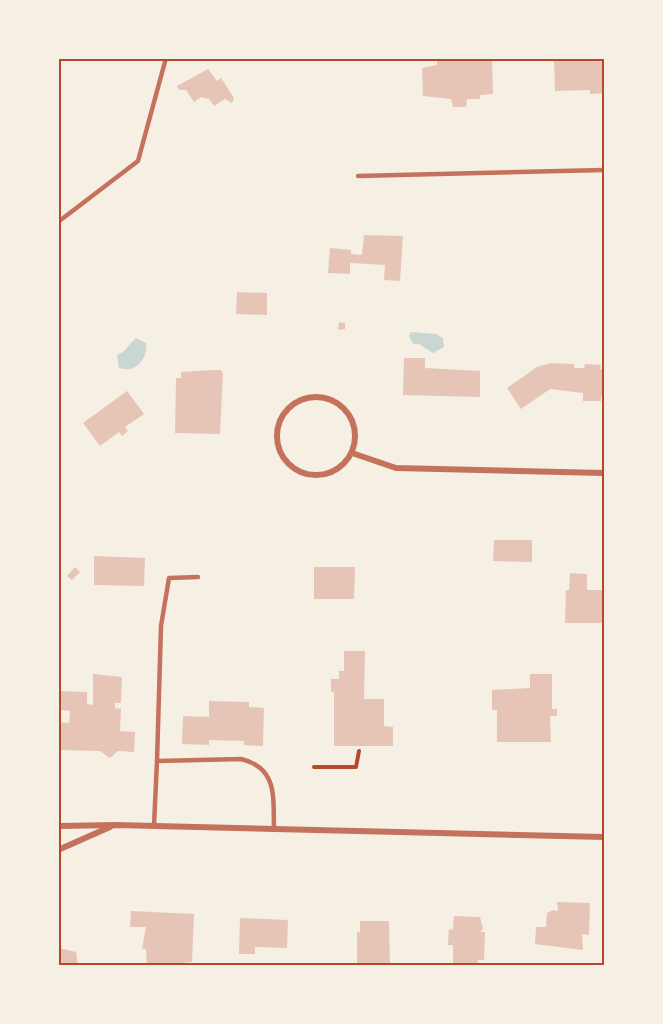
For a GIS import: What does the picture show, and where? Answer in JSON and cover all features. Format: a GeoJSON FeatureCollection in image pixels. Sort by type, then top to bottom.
{"type":"FeatureCollection","features":[{"type":"Feature","properties":{"kind":"street"},"geometry":{"type":"LineString","coordinates":[[308,397],[321,397],[339,404],[353,422],[356,438],[352,453],[343,464],[326,474],[304,473],[292,466],[280,451],[278,441],[279,426],[284,413],[294,404],[308,397]]}},
{"type":"Feature","properties":{"kind":"street"},"geometry":{"type":"LineString","coordinates":[[352,453],[396,468],[604,473]]}},
{"type":"Feature","properties":{"kind":"street"},"geometry":{"type":"LineString","coordinates":[[58,850],[116,825]]}},
{"type":"Feature","properties":{"kind":"street"},"geometry":{"type":"LineString","coordinates":[[58,826],[274,828],[604,837]]}},
{"type":"Feature","properties":{"kind":"lane"},"geometry":{"type":"LineString","coordinates":[[58,222],[138,160],[166,58]]}},
{"type":"Feature","properties":{"kind":"lane"},"geometry":{"type":"LineString","coordinates":[[358,176],[604,170]]}},
{"type":"Feature","properties":{"kind":"lane"},"geometry":{"type":"LineString","coordinates":[[154,826],[161,626],[169,578],[198,577]]}},
{"type":"Feature","properties":{"kind":"lane"},"geometry":{"type":"LineString","coordinates":[[157,761],[241,759],[254,762],[267,771],[272,786],[274,828]]}},
{"type":"Feature","properties":{"kind":"path"},"geometry":{"type":"LineString","coordinates":[[314,767],[356,767],[359,751]]}},
{"type":"Feature","properties":{"kind":"shaded area"},"geometry":{"type":"Polygon","coordinates":[[[411,332],[436,334],[443,338],[444,347],[433,353],[419,344],[413,344],[409,336],[411,332]]]}},
{"type":"Feature","properties":{"kind":"shaded area"},"geometry":{"type":"Polygon","coordinates":[[[136,338],[146,343],[143,360],[130,369],[119,368],[117,355],[136,338]]]}},
{"type":"Feature","properties":{"kind":"building"},"geometry":{"type":"Polygon","coordinates":[[[492,58],[493,94],[480,95],[480,99],[467,99],[466,107],[453,107],[451,99],[423,96],[422,68],[437,65],[437,61],[492,58]]]}},
{"type":"Feature","properties":{"kind":"building"},"geometry":{"type":"Polygon","coordinates":[[[554,58],[604,58],[604,93],[590,94],[590,90],[555,91],[554,58]]]}},
{"type":"Feature","properties":{"kind":"building"},"geometry":{"type":"Polygon","coordinates":[[[208,69],[217,81],[221,78],[234,98],[232,103],[225,99],[214,106],[209,99],[201,97],[194,102],[186,90],[179,90],[177,86],[208,69]]]}},
{"type":"Feature","properties":{"kind":"building"},"geometry":{"type":"Polygon","coordinates":[[[364,235],[403,236],[400,281],[384,280],[385,265],[350,263],[350,274],[328,273],[330,248],[351,250],[351,254],[362,255],[364,235]]]}},
{"type":"Feature","properties":{"kind":"building"},"geometry":{"type":"Polygon","coordinates":[[[237,292],[267,293],[267,315],[236,314],[237,292]]]}},
{"type":"Feature","properties":{"kind":"building"},"geometry":{"type":"Polygon","coordinates":[[[339,322],[345,323],[345,329],[338,330],[339,322]]]}},
{"type":"Feature","properties":{"kind":"building"},"geometry":{"type":"Polygon","coordinates":[[[404,358],[425,358],[425,368],[480,371],[480,397],[403,395],[404,358]]]}},
{"type":"Feature","properties":{"kind":"building"},"geometry":{"type":"Polygon","coordinates":[[[551,363],[574,364],[574,368],[584,368],[585,364],[601,365],[600,369],[604,369],[604,396],[601,396],[601,401],[583,401],[583,393],[550,389],[521,409],[507,388],[537,367],[551,363]]]}},
{"type":"Feature","properties":{"kind":"building"},"geometry":{"type":"Polygon","coordinates":[[[221,370],[223,373],[220,434],[175,433],[176,378],[181,378],[181,372],[221,370]]]}},
{"type":"Feature","properties":{"kind":"building"},"geometry":{"type":"Polygon","coordinates":[[[127,391],[144,414],[125,427],[128,431],[122,436],[119,432],[100,446],[83,423],[127,391]]]}},
{"type":"Feature","properties":{"kind":"building"},"geometry":{"type":"Polygon","coordinates":[[[494,540],[532,540],[532,562],[493,561],[494,540]]]}},
{"type":"Feature","properties":{"kind":"building"},"geometry":{"type":"Polygon","coordinates":[[[94,556],[145,558],[144,586],[94,585],[94,556]]]}},
{"type":"Feature","properties":{"kind":"building"},"geometry":{"type":"Polygon","coordinates":[[[75,567],[80,572],[72,580],[67,576],[75,567]]]}},
{"type":"Feature","properties":{"kind":"building"},"geometry":{"type":"Polygon","coordinates":[[[314,567],[355,567],[354,599],[314,599],[314,567]]]}},
{"type":"Feature","properties":{"kind":"building"},"geometry":{"type":"Polygon","coordinates":[[[570,573],[587,574],[587,590],[604,590],[604,623],[565,623],[566,590],[569,590],[570,573]]]}},
{"type":"Feature","properties":{"kind":"building"},"geometry":{"type":"Polygon","coordinates":[[[344,651],[365,651],[364,699],[384,699],[384,726],[393,727],[393,746],[334,746],[334,692],[331,692],[331,679],[339,679],[339,671],[344,671],[344,651]]]}},
{"type":"Feature","properties":{"kind":"building"},"geometry":{"type":"Polygon","coordinates":[[[93,674],[122,677],[121,703],[115,703],[115,708],[121,709],[120,731],[135,732],[134,752],[118,751],[110,758],[100,751],[58,750],[58,722],[69,723],[70,711],[60,710],[60,691],[87,692],[87,704],[93,705],[93,674]]]}},
{"type":"Feature","properties":{"kind":"building"},"geometry":{"type":"Polygon","coordinates":[[[530,674],[552,674],[552,709],[557,709],[557,716],[550,716],[551,742],[497,742],[497,710],[492,710],[492,690],[530,688],[530,674]]]}},
{"type":"Feature","properties":{"kind":"building"},"geometry":{"type":"Polygon","coordinates":[[[209,701],[249,702],[249,707],[264,708],[263,746],[244,745],[244,741],[209,740],[209,745],[182,744],[183,716],[209,717],[209,701]]]}},
{"type":"Feature","properties":{"kind":"building"},"geometry":{"type":"Polygon","coordinates":[[[557,902],[590,903],[589,935],[582,934],[583,950],[535,944],[536,927],[546,927],[547,913],[553,910],[558,911],[557,902]]]}},
{"type":"Feature","properties":{"kind":"building"},"geometry":{"type":"Polygon","coordinates":[[[131,911],[194,914],[192,962],[147,966],[146,949],[142,949],[146,927],[130,927],[131,911]]]}},
{"type":"Feature","properties":{"kind":"building"},"geometry":{"type":"Polygon","coordinates":[[[454,916],[480,917],[483,929],[480,932],[485,932],[484,960],[478,960],[477,966],[453,966],[453,945],[448,945],[449,929],[453,930],[454,916]]]}},
{"type":"Feature","properties":{"kind":"building"},"geometry":{"type":"Polygon","coordinates":[[[240,918],[288,920],[287,948],[255,947],[255,954],[239,954],[240,918]]]}},
{"type":"Feature","properties":{"kind":"building"},"geometry":{"type":"Polygon","coordinates":[[[360,921],[389,921],[390,966],[357,966],[357,932],[360,932],[360,921]]]}},
{"type":"Feature","properties":{"kind":"building"},"geometry":{"type":"Polygon","coordinates":[[[58,948],[76,952],[78,966],[58,966],[58,948]]]}}]}
